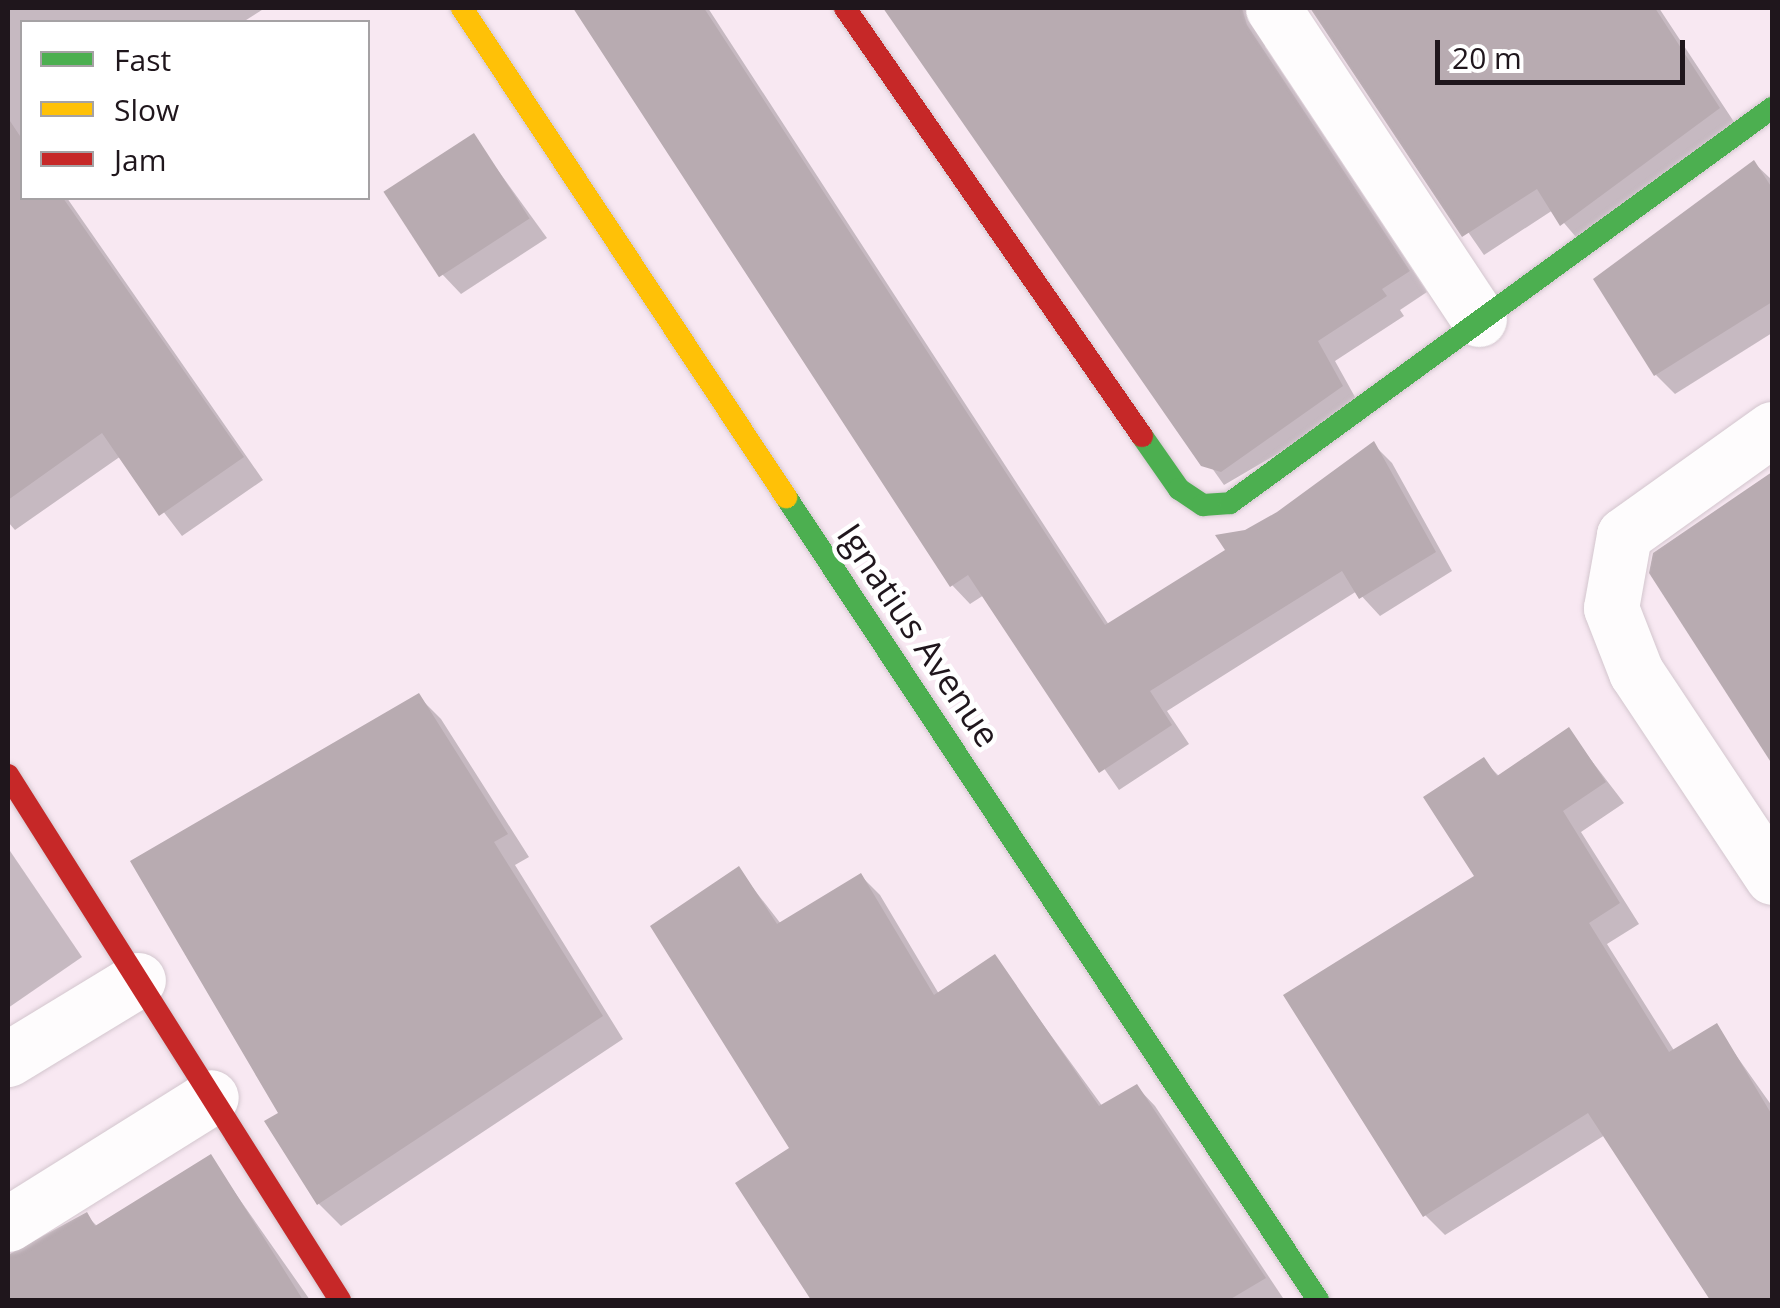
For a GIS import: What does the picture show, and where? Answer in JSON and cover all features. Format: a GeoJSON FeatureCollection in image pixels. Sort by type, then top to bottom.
{"type":"FeatureCollection","features":[{"type":"Feature","properties":{"kind":"street","name":"Ignatius Avenue"},"geometry":{"type":"LineString","coordinates":[[462,8],[1318,1300]]}},
{"type":"Feature","properties":{"kind":"street"},"geometry":{"type":"LineString","coordinates":[[846,8],[1179,489],[1203,505],[1230,503],[1260,486],[1479,320],[1772,108]]}},
{"type":"Feature","properties":{"kind":"street"},"geometry":{"type":"LineString","coordinates":[[1273,8],[1479,320]]}},
{"type":"Feature","properties":{"kind":"street"},"geometry":{"type":"LineString","coordinates":[[1772,429],[1624,535],[1611,608],[1636,672],[1772,877]]}},
{"type":"Feature","properties":{"kind":"street"},"geometry":{"type":"LineString","coordinates":[[8,775],[340,1300]]}},
{"type":"Feature","properties":{"kind":"street"},"geometry":{"type":"LineString","coordinates":[[8,1059],[138,980]]}},
{"type":"Feature","properties":{"kind":"street"},"geometry":{"type":"LineString","coordinates":[[8,1224],[211,1097]]}},
{"type":"Feature","properties":{"kind":"building"},"geometry":{"type":"Polygon","coordinates":[[[573,8],[704,8],[1105,625],[1225,550],[1215,535],[1245,530],[1277,512],[1374,441],[1436,552],[1359,599],[1342,571],[1150,691],[1172,725],[1099,773],[968,575],[950,587],[573,8]]]}},
{"type":"Feature","properties":{"kind":"building"},"geometry":{"type":"Polygon","coordinates":[[[883,8],[1242,8],[1247,25],[1410,271],[1382,289],[1387,296],[1318,341],[1343,386],[1221,472],[1201,466],[883,8]]]}},
{"type":"Feature","properties":{"kind":"building"},"geometry":{"type":"Polygon","coordinates":[[[1310,8],[1655,8],[1720,108],[1560,226],[1537,189],[1462,237],[1310,8]]]}},
{"type":"Feature","properties":{"kind":"building"},"geometry":{"type":"Polygon","coordinates":[[[8,118],[20,136],[20,200],[64,200],[244,457],[159,516],[102,433],[8,500],[8,118]]]}},
{"type":"Feature","properties":{"kind":"building"},"geometry":{"type":"Polygon","coordinates":[[[474,133],[530,219],[439,277],[383,192],[474,133]]]}},
{"type":"Feature","properties":{"kind":"building"},"geometry":{"type":"Polygon","coordinates":[[[1754,160],[1772,188],[1772,302],[1654,376],[1593,279],[1754,160]]]}},
{"type":"Feature","properties":{"kind":"building"},"geometry":{"type":"Polygon","coordinates":[[[1772,472],[1772,764],[1649,573],[1653,553],[1772,472]]]}},
{"type":"Feature","properties":{"kind":"building"},"geometry":{"type":"Polygon","coordinates":[[[419,693],[508,834],[494,842],[603,1016],[317,1205],[264,1121],[278,1113],[130,861],[419,693]]]}},
{"type":"Feature","properties":{"kind":"building"},"geometry":{"type":"Polygon","coordinates":[[[1569,727],[1606,782],[1563,811],[1620,903],[1589,923],[1669,1052],[1717,1023],[1772,1115],[1772,1300],[1710,1300],[1588,1113],[1423,1217],[1283,995],[1474,876],[1423,797],[1484,757],[1497,776],[1569,727]]]}},
{"type":"Feature","properties":{"kind":"building"},"geometry":{"type":"Polygon","coordinates":[[[739,866],[777,924],[861,873],[934,995],[995,954],[1099,1106],[1137,1084],[1266,1278],[1229,1300],[811,1300],[735,1183],[789,1148],[650,926],[739,866]]]}},
{"type":"Feature","properties":{"kind":"building"},"geometry":{"type":"Polygon","coordinates":[[[211,1154],[303,1300],[8,1300],[8,1255],[87,1212],[95,1226],[211,1154]]]}},
{"type":"Feature","properties":{"kind":"traffic: fast"},"geometry":{"type":"LineString","coordinates":[[1142,436],[1179,489],[1203,505],[1230,503],[1772,108]]}},
{"type":"Feature","properties":{"kind":"traffic: fast"},"geometry":{"type":"LineString","coordinates":[[786,497],[1318,1300]]}},
{"type":"Feature","properties":{"kind":"traffic: slow"},"geometry":{"type":"LineString","coordinates":[[462,8],[786,497]]}},
{"type":"Feature","properties":{"kind":"traffic: jam"},"geometry":{"type":"LineString","coordinates":[[845,8],[1142,436]]}},
{"type":"Feature","properties":{"kind":"traffic: jam"},"geometry":{"type":"LineString","coordinates":[[8,775],[340,1300]]}}]}
